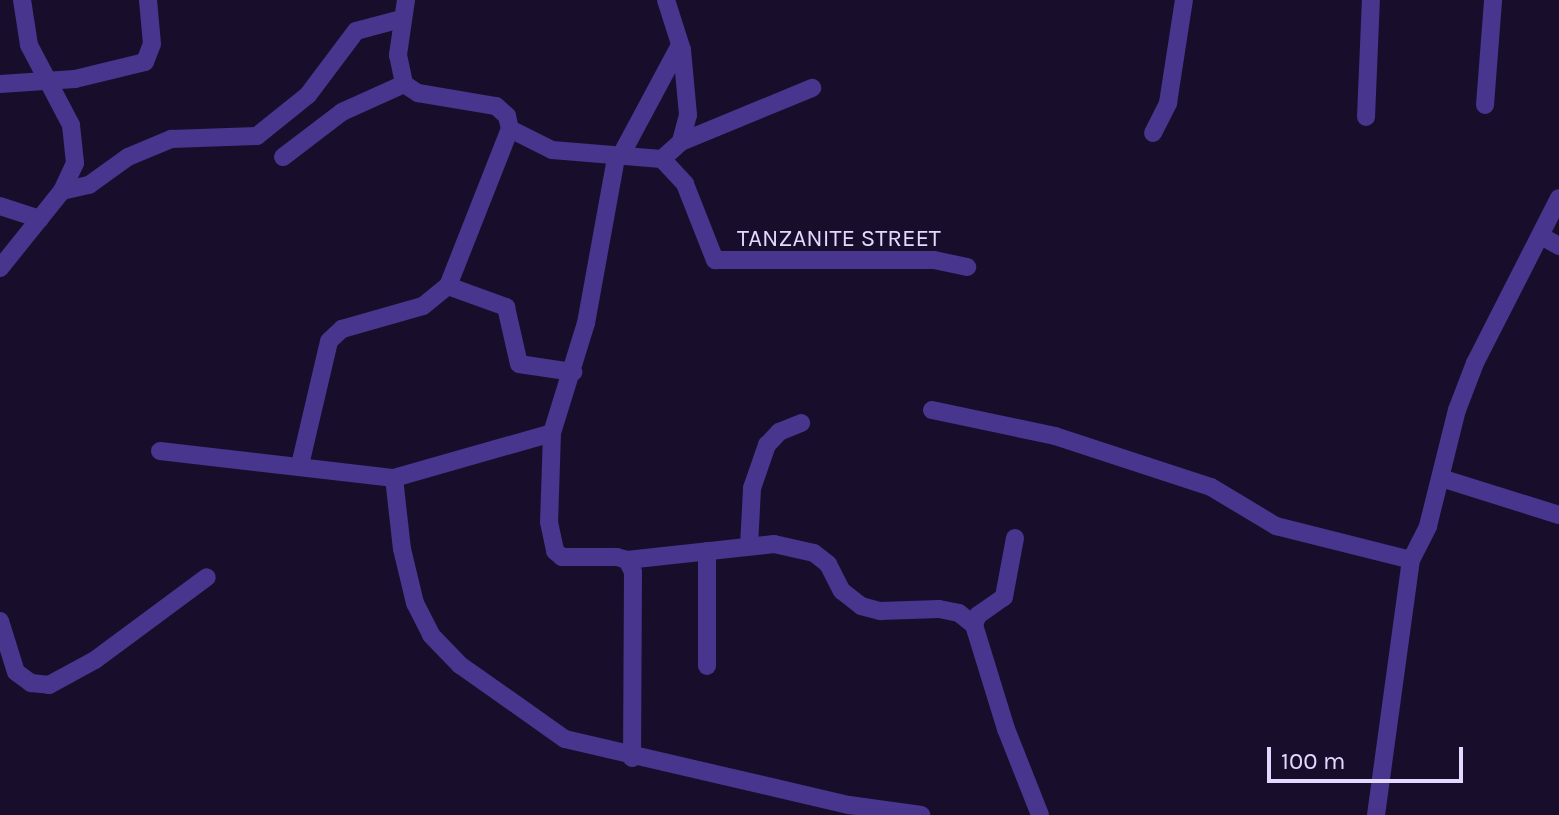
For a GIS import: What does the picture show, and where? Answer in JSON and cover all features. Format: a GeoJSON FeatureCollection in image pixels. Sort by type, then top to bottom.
{"type":"FeatureCollection","features":[{"type":"Feature","properties":{"kind":"street"},"geometry":{"type":"LineString","coordinates":[[0,268],[62,191],[75,163],[76,143],[29,45],[22,0]]}},
{"type":"Feature","properties":{"kind":"street"},"geometry":{"type":"LineString","coordinates":[[0,84],[97,74],[149,59],[148,0]]}},
{"type":"Feature","properties":{"kind":"street"},"geometry":{"type":"LineString","coordinates":[[300,465],[329,341],[342,329],[423,306],[448,286],[510,129],[507,116],[496,106],[418,93],[404,84],[398,55],[406,0]]}},
{"type":"Feature","properties":{"kind":"street"},"geometry":{"type":"LineString","coordinates":[[666,0],[680,44],[688,115],[681,142]]}},
{"type":"Feature","properties":{"kind":"street"},"geometry":{"type":"LineString","coordinates":[[1153,133],[1168,103],[1184,0]]}},
{"type":"Feature","properties":{"kind":"street"},"geometry":{"type":"LineString","coordinates":[[1366,117],[1371,0]]}},
{"type":"Feature","properties":{"kind":"street"},"geometry":{"type":"LineString","coordinates":[[1485,105],[1493,0]]}},
{"type":"Feature","properties":{"kind":"street"},"geometry":{"type":"LineString","coordinates":[[62,191],[89,185],[128,157],[171,139],[257,136],[308,95],[356,31],[401,19]]}},
{"type":"Feature","properties":{"kind":"street"},"geometry":{"type":"LineString","coordinates":[[680,44],[676,61],[618,158],[573,372],[552,433],[549,522],[555,551],[562,557],[627,560],[774,544],[814,553],[828,564],[842,591],[861,606],[880,611],[939,609],[959,613],[974,625],[1006,729],[1040,815]]}},
{"type":"Feature","properties":{"kind":"street"},"geometry":{"type":"LineString","coordinates":[[283,157],[342,112],[404,84]]}},
{"type":"Feature","properties":{"kind":"street"},"geometry":{"type":"LineString","coordinates":[[510,129],[552,150],[618,158],[662,159],[681,142],[812,88]]}},
{"type":"Feature","properties":{"kind":"street","name":"TANZANITE STREET"},"geometry":{"type":"LineString","coordinates":[[662,159],[681,176],[710,253],[725,264],[934,260],[967,267]]}},
{"type":"Feature","properties":{"kind":"street"},"geometry":{"type":"LineString","coordinates":[[1376,815],[1411,560],[1428,526],[1475,363],[1559,198]]}},
{"type":"Feature","properties":{"kind":"street"},"geometry":{"type":"LineString","coordinates":[[0,206],[40,219]]}},
{"type":"Feature","properties":{"kind":"street"},"geometry":{"type":"LineString","coordinates":[[1541,236],[1559,246]]}},
{"type":"Feature","properties":{"kind":"street"},"geometry":{"type":"LineString","coordinates":[[448,286],[506,307],[519,364],[573,372]]}},
{"type":"Feature","properties":{"kind":"street"},"geometry":{"type":"LineString","coordinates":[[932,410],[1055,436],[1211,487],[1276,526],[1411,560]]}},
{"type":"Feature","properties":{"kind":"street"},"geometry":{"type":"LineString","coordinates":[[749,546],[752,488],[767,445],[779,432],[801,423]]}},
{"type":"Feature","properties":{"kind":"street"},"geometry":{"type":"LineString","coordinates":[[160,451],[394,478],[552,433]]}},
{"type":"Feature","properties":{"kind":"street"},"geometry":{"type":"LineString","coordinates":[[394,478],[415,603],[440,647],[565,739],[632,758],[849,805],[921,815]]}},
{"type":"Feature","properties":{"kind":"street"},"geometry":{"type":"LineString","coordinates":[[1441,478],[1559,515]]}},
{"type":"Feature","properties":{"kind":"street"},"geometry":{"type":"LineString","coordinates":[[974,625],[978,615],[1004,597],[1015,538]]}},
{"type":"Feature","properties":{"kind":"street"},"geometry":{"type":"LineString","coordinates":[[707,551],[707,666]]}},
{"type":"Feature","properties":{"kind":"street"},"geometry":{"type":"LineString","coordinates":[[627,560],[636,586],[632,758]]}},
{"type":"Feature","properties":{"kind":"street"},"geometry":{"type":"LineString","coordinates":[[0,621],[16,672],[31,683],[49,685],[95,660],[207,577]]}}]}
